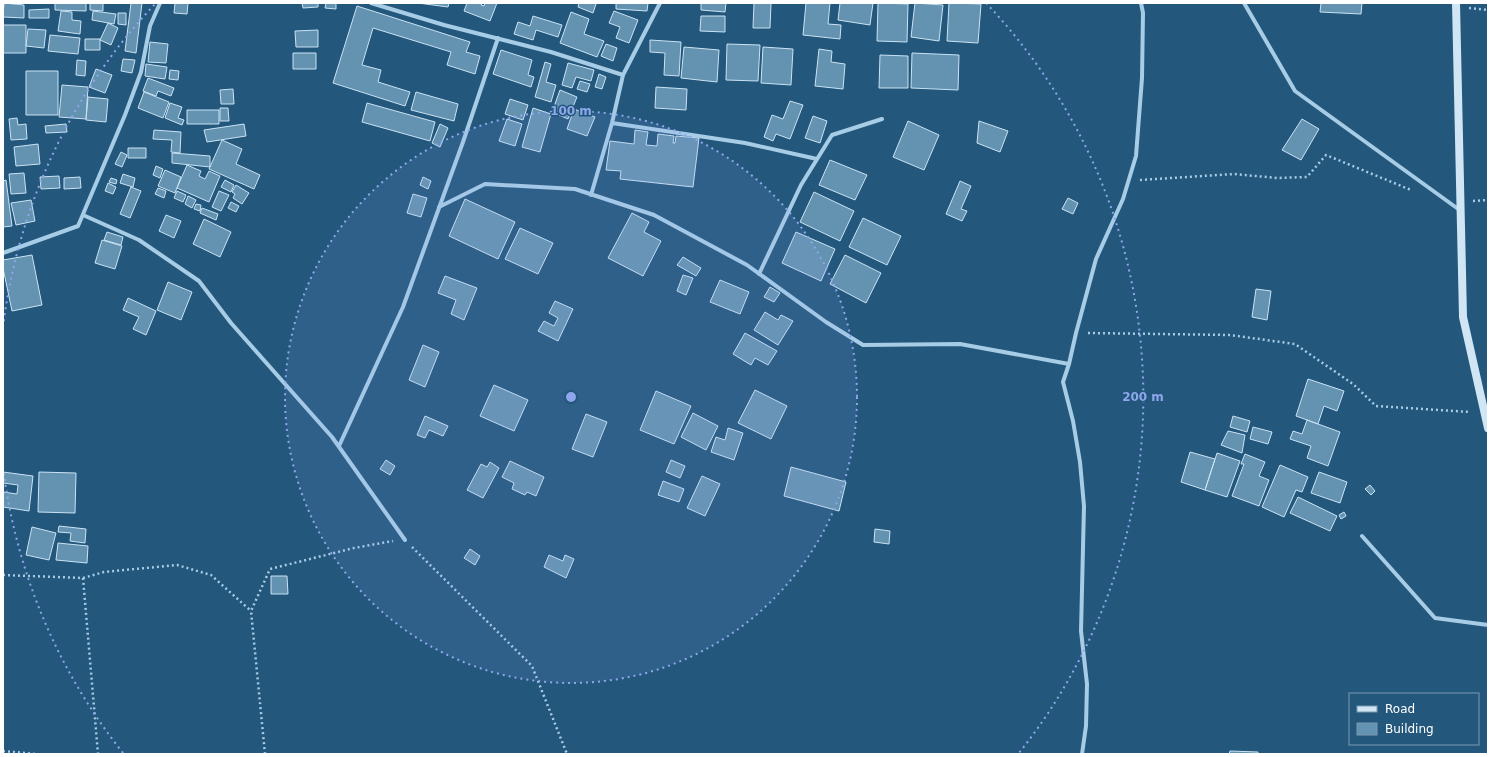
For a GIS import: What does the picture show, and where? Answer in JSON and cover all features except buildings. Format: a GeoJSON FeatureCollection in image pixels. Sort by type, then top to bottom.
{"type":"FeatureCollection","features":[{"type":"Feature","properties":{"kind":"street"},"geometry":{"type":"LineString","coordinates":[[3,252],[78,226],[122,122],[141,72],[150,26],[160,3]]}},
{"type":"Feature","properties":{"kind":"street"},"geometry":{"type":"LineString","coordinates":[[371,3],[444,25],[551,52],[623,75]]}},
{"type":"Feature","properties":{"kind":"street"},"geometry":{"type":"LineString","coordinates":[[591,195],[612,123],[623,75],[660,3]]}},
{"type":"Feature","properties":{"kind":"street"},"geometry":{"type":"LineString","coordinates":[[1082,754],[1086,726],[1087,684],[1081,631],[1084,506],[1080,462],[1073,421],[1063,382],[1096,259],[1123,199],[1136,156],[1142,78],[1142,3]]}},
{"type":"Feature","properties":{"kind":"street"},"geometry":{"type":"LineString","coordinates":[[1244,3],[1295,91],[1461,212]]}},
{"type":"Feature","properties":{"kind":"street"},"geometry":{"type":"LineString","coordinates":[[1456,5],[1463,317],[1488,428]]}},
{"type":"Feature","properties":{"kind":"street"},"geometry":{"type":"LineString","coordinates":[[339,446],[403,307],[463,142],[498,38]]}},
{"type":"Feature","properties":{"kind":"street"},"geometry":{"type":"LineString","coordinates":[[759,274],[801,185],[832,135],[882,119]]}},
{"type":"Feature","properties":{"kind":"street"},"geometry":{"type":"LineString","coordinates":[[612,123],[745,143],[817,158]]}},
{"type":"Feature","properties":{"kind":"street"},"geometry":{"type":"LineString","coordinates":[[439,207],[485,184],[575,189],[654,215],[747,265],[826,322],[863,345],[960,344],[1069,364]]}},
{"type":"Feature","properties":{"kind":"street"},"geometry":{"type":"LineString","coordinates":[[83,215],[139,240],[199,281],[231,323],[332,437],[405,540]]}},
{"type":"Feature","properties":{"kind":"street"},"geometry":{"type":"LineString","coordinates":[[1362,536],[1435,618],[1488,625]]}},
{"type":"Feature","properties":{"kind":"path"},"geometry":{"type":"LineString","coordinates":[[1456,5],[1488,10]]}},
{"type":"Feature","properties":{"kind":"path"},"geometry":{"type":"LineString","coordinates":[[1128,181],[1234,174],[1277,178],[1307,177],[1326,155],[1411,191]]}},
{"type":"Feature","properties":{"kind":"path"},"geometry":{"type":"LineString","coordinates":[[1076,333],[1230,335],[1295,344],[1353,384],[1376,406],[1484,413]]}},
{"type":"Feature","properties":{"kind":"path"},"geometry":{"type":"LineString","coordinates":[[265,754],[251,611],[270,569],[354,548],[405,540],[532,666],[567,754]]}},
{"type":"Feature","properties":{"kind":"path"},"geometry":{"type":"LineString","coordinates":[[3,575],[84,578],[104,572],[177,565],[211,575],[251,611]]}},
{"type":"Feature","properties":{"kind":"path"},"geometry":{"type":"LineString","coordinates":[[84,578],[98,754]]}},
{"type":"Feature","properties":{"kind":"path"},"geometry":{"type":"LineString","coordinates":[[3,750],[36,754]]}}]}
